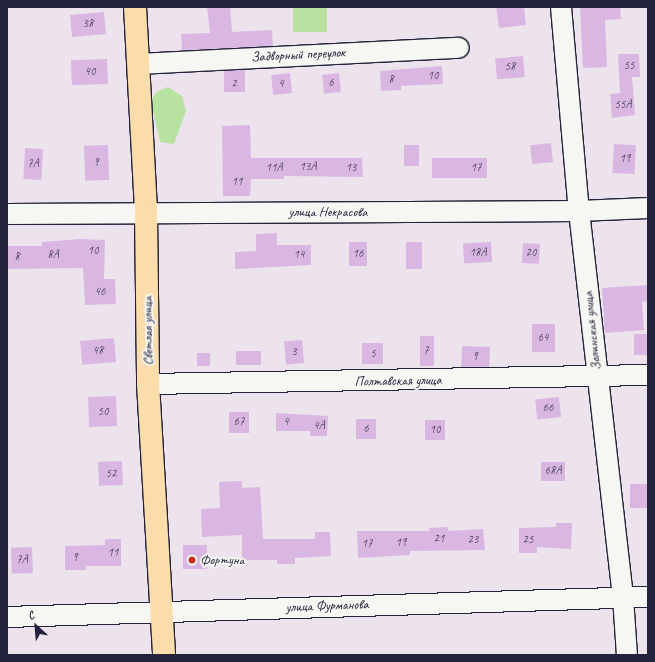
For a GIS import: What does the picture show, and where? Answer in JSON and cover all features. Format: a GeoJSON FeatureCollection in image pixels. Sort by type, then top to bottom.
{"type":"FeatureCollection","features":[{"type":"Feature","properties":{"kind":"main road","name":"Светлая улица"},"geometry":{"type":"LineString","coordinates":[[136,7],[146,212],[148,384],[164,655]]}},
{"type":"Feature","properties":{"kind":"street","name":"Золинская улица"},"geometry":{"type":"LineString","coordinates":[[561,7],[578,211],[623,598],[627,655]]}},
{"type":"Feature","properties":{"kind":"street","name":"Задворный переулок"},"geometry":{"type":"LineString","coordinates":[[138,64],[459,48]]}},
{"type":"Feature","properties":{"kind":"street","name":"улица Некрасова"},"geometry":{"type":"LineString","coordinates":[[7,214],[146,212],[578,211],[648,208]]}},
{"type":"Feature","properties":{"kind":"street","name":"Полтавская улица"},"geometry":{"type":"LineString","coordinates":[[148,384],[382,382],[597,375],[648,375]]}},
{"type":"Feature","properties":{"kind":"street","name":"улица Фурманова"},"geometry":{"type":"LineString","coordinates":[[7,617],[162,610],[648,597]]}},
{"type":"Feature","properties":{"kind":"green space"},"geometry":{"type":"Polygon","coordinates":[[[293,7],[327,7],[327,32],[293,32],[293,7]]]}},
{"type":"Feature","properties":{"kind":"green space"},"geometry":{"type":"Polygon","coordinates":[[[168,87],[182,96],[186,111],[174,144],[160,142],[151,101],[156,92],[168,87]]]}},
{"type":"Feature","properties":{"kind":"building"},"geometry":{"type":"Polygon","coordinates":[[[207,7],[230,7],[232,32],[272,30],[273,46],[182,50],[181,34],[210,33],[207,7]]]}},
{"type":"Feature","properties":{"kind":"building"},"geometry":{"type":"Polygon","coordinates":[[[496,7],[524,7],[526,25],[499,28],[496,7]]]}},
{"type":"Feature","properties":{"kind":"building"},"geometry":{"type":"Polygon","coordinates":[[[580,7],[620,7],[621,19],[605,20],[607,67],[583,68],[580,7]]]}},
{"type":"Feature","properties":{"kind":"building"},"geometry":{"type":"Polygon","coordinates":[[[104,12],[106,34],[72,37],[70,15],[104,12]]]}},
{"type":"Feature","properties":{"kind":"building"},"geometry":{"type":"Polygon","coordinates":[[[618,54],[639,54],[640,77],[632,77],[635,115],[612,118],[610,94],[620,93],[618,54]]]}},
{"type":"Feature","properties":{"kind":"building"},"geometry":{"type":"Polygon","coordinates":[[[523,56],[525,77],[497,79],[495,58],[523,56]]]}},
{"type":"Feature","properties":{"kind":"building"},"geometry":{"type":"Polygon","coordinates":[[[107,59],[108,84],[72,85],[71,60],[107,59]]]}},
{"type":"Feature","properties":{"kind":"building"},"geometry":{"type":"Polygon","coordinates":[[[442,66],[443,84],[401,86],[401,90],[381,91],[380,71],[442,66]]]}},
{"type":"Feature","properties":{"kind":"building"},"geometry":{"type":"Polygon","coordinates":[[[224,70],[245,70],[245,92],[224,92],[224,70]]]}},
{"type":"Feature","properties":{"kind":"building"},"geometry":{"type":"Polygon","coordinates":[[[290,73],[292,93],[273,95],[271,75],[290,73]]]}},
{"type":"Feature","properties":{"kind":"building"},"geometry":{"type":"Polygon","coordinates":[[[339,73],[341,92],[324,94],[322,75],[339,73]]]}},
{"type":"Feature","properties":{"kind":"building"},"geometry":{"type":"Polygon","coordinates":[[[250,125],[251,158],[362,158],[363,177],[284,176],[284,179],[251,179],[250,196],[223,196],[222,126],[250,125]]]}},
{"type":"Feature","properties":{"kind":"building"},"geometry":{"type":"Polygon","coordinates":[[[551,143],[553,162],[532,164],[530,145],[551,143]]]}},
{"type":"Feature","properties":{"kind":"building"},"geometry":{"type":"Polygon","coordinates":[[[614,144],[636,145],[634,174],[612,173],[614,144]]]}},
{"type":"Feature","properties":{"kind":"building"},"geometry":{"type":"Polygon","coordinates":[[[108,145],[109,180],[85,181],[84,146],[108,145]]]}},
{"type":"Feature","properties":{"kind":"building"},"geometry":{"type":"Polygon","coordinates":[[[404,145],[419,145],[419,166],[404,166],[404,145]]]}},
{"type":"Feature","properties":{"kind":"building"},"geometry":{"type":"Polygon","coordinates":[[[25,148],[43,149],[41,180],[23,179],[25,148]]]}},
{"type":"Feature","properties":{"kind":"building"},"geometry":{"type":"Polygon","coordinates":[[[432,158],[487,158],[487,178],[432,178],[432,158]]]}},
{"type":"Feature","properties":{"kind":"building"},"geometry":{"type":"Polygon","coordinates":[[[277,233],[277,245],[311,245],[311,265],[235,269],[235,252],[256,251],[256,234],[277,233]]]}},
{"type":"Feature","properties":{"kind":"building"},"geometry":{"type":"Polygon","coordinates":[[[80,239],[105,240],[104,279],[115,279],[116,304],[85,305],[83,268],[7,269],[7,246],[42,246],[42,242],[80,239]]]}},
{"type":"Feature","properties":{"kind":"building"},"geometry":{"type":"Polygon","coordinates":[[[349,242],[367,242],[367,266],[349,266],[349,242]]]}},
{"type":"Feature","properties":{"kind":"building"},"geometry":{"type":"Polygon","coordinates":[[[406,242],[422,242],[422,269],[406,269],[406,242]]]}},
{"type":"Feature","properties":{"kind":"building"},"geometry":{"type":"Polygon","coordinates":[[[491,242],[492,262],[464,263],[463,243],[491,242]]]}},
{"type":"Feature","properties":{"kind":"building"},"geometry":{"type":"Polygon","coordinates":[[[523,243],[540,244],[539,264],[522,263],[523,243]]]}},
{"type":"Feature","properties":{"kind":"building"},"geometry":{"type":"Polygon","coordinates":[[[648,285],[648,301],[642,302],[644,330],[605,333],[602,288],[648,285]]]}},
{"type":"Feature","properties":{"kind":"building"},"geometry":{"type":"Polygon","coordinates":[[[532,324],[555,324],[555,352],[532,352],[532,324]]]}},
{"type":"Feature","properties":{"kind":"building"},"geometry":{"type":"Polygon","coordinates":[[[634,334],[648,334],[648,355],[634,355],[634,334]]]}},
{"type":"Feature","properties":{"kind":"building"},"geometry":{"type":"Polygon","coordinates":[[[420,336],[434,336],[434,366],[420,366],[420,336]]]}},
{"type":"Feature","properties":{"kind":"building"},"geometry":{"type":"Polygon","coordinates":[[[114,338],[116,362],[82,365],[80,341],[114,338]]]}},
{"type":"Feature","properties":{"kind":"building"},"geometry":{"type":"Polygon","coordinates":[[[302,340],[304,363],[286,364],[284,342],[302,340]]]}},
{"type":"Feature","properties":{"kind":"building"},"geometry":{"type":"Polygon","coordinates":[[[362,343],[383,343],[383,364],[362,364],[362,343]]]}},
{"type":"Feature","properties":{"kind":"building"},"geometry":{"type":"Polygon","coordinates":[[[462,346],[490,347],[489,368],[461,367],[462,346]]]}},
{"type":"Feature","properties":{"kind":"building"},"geometry":{"type":"Polygon","coordinates":[[[236,351],[261,351],[261,365],[236,365],[236,351]]]}},
{"type":"Feature","properties":{"kind":"building"},"geometry":{"type":"Polygon","coordinates":[[[197,353],[210,353],[210,366],[197,366],[197,353]]]}},
{"type":"Feature","properties":{"kind":"building"},"geometry":{"type":"Polygon","coordinates":[[[116,396],[117,426],[89,427],[88,397],[116,396]]]}},
{"type":"Feature","properties":{"kind":"building"},"geometry":{"type":"Polygon","coordinates":[[[559,397],[561,417],[537,419],[535,400],[559,397]]]}},
{"type":"Feature","properties":{"kind":"building"},"geometry":{"type":"Polygon","coordinates":[[[229,412],[249,412],[249,433],[229,433],[229,412]]]}},
{"type":"Feature","properties":{"kind":"building"},"geometry":{"type":"Polygon","coordinates":[[[276,413],[328,416],[327,436],[310,436],[310,431],[276,431],[276,413]]]}},
{"type":"Feature","properties":{"kind":"building"},"geometry":{"type":"Polygon","coordinates":[[[356,419],[376,419],[376,439],[356,439],[356,419]]]}},
{"type":"Feature","properties":{"kind":"building"},"geometry":{"type":"Polygon","coordinates":[[[425,420],[445,420],[445,440],[425,440],[425,420]]]}},
{"type":"Feature","properties":{"kind":"building"},"geometry":{"type":"Polygon","coordinates":[[[122,461],[123,485],[99,486],[98,462],[122,461]]]}},
{"type":"Feature","properties":{"kind":"building"},"geometry":{"type":"Polygon","coordinates":[[[541,462],[565,462],[565,481],[541,481],[541,462]]]}},
{"type":"Feature","properties":{"kind":"building"},"geometry":{"type":"Polygon","coordinates":[[[242,481],[242,488],[260,487],[263,539],[315,539],[315,532],[330,532],[331,556],[295,558],[295,564],[277,564],[277,560],[242,560],[242,535],[202,537],[201,509],[220,508],[219,482],[242,481]]]}},
{"type":"Feature","properties":{"kind":"building"},"geometry":{"type":"Polygon","coordinates":[[[630,484],[648,484],[648,508],[630,508],[630,484]]]}},
{"type":"Feature","properties":{"kind":"building"},"geometry":{"type":"Polygon","coordinates":[[[556,523],[572,523],[571,549],[537,547],[537,553],[519,553],[519,528],[556,527],[556,523]]]}},
{"type":"Feature","properties":{"kind":"building"},"geometry":{"type":"Polygon","coordinates":[[[448,527],[448,531],[483,529],[485,550],[410,551],[410,555],[358,558],[357,531],[430,531],[429,528],[448,527]]]}},
{"type":"Feature","properties":{"kind":"building"},"geometry":{"type":"Polygon","coordinates":[[[105,539],[121,539],[121,566],[86,566],[86,570],[65,570],[65,546],[105,545],[105,539]]]}},
{"type":"Feature","properties":{"kind":"building"},"geometry":{"type":"Polygon","coordinates":[[[183,545],[207,545],[207,569],[183,569],[183,545]]]}},
{"type":"Feature","properties":{"kind":"building"},"geometry":{"type":"Polygon","coordinates":[[[32,547],[33,573],[12,574],[11,548],[32,547]]]}},
{"type":"Feature","properties":{"kind":"place","name":"Фортуна"},"geometry":{"type":"Point","coordinates":[192,560]}}]}
